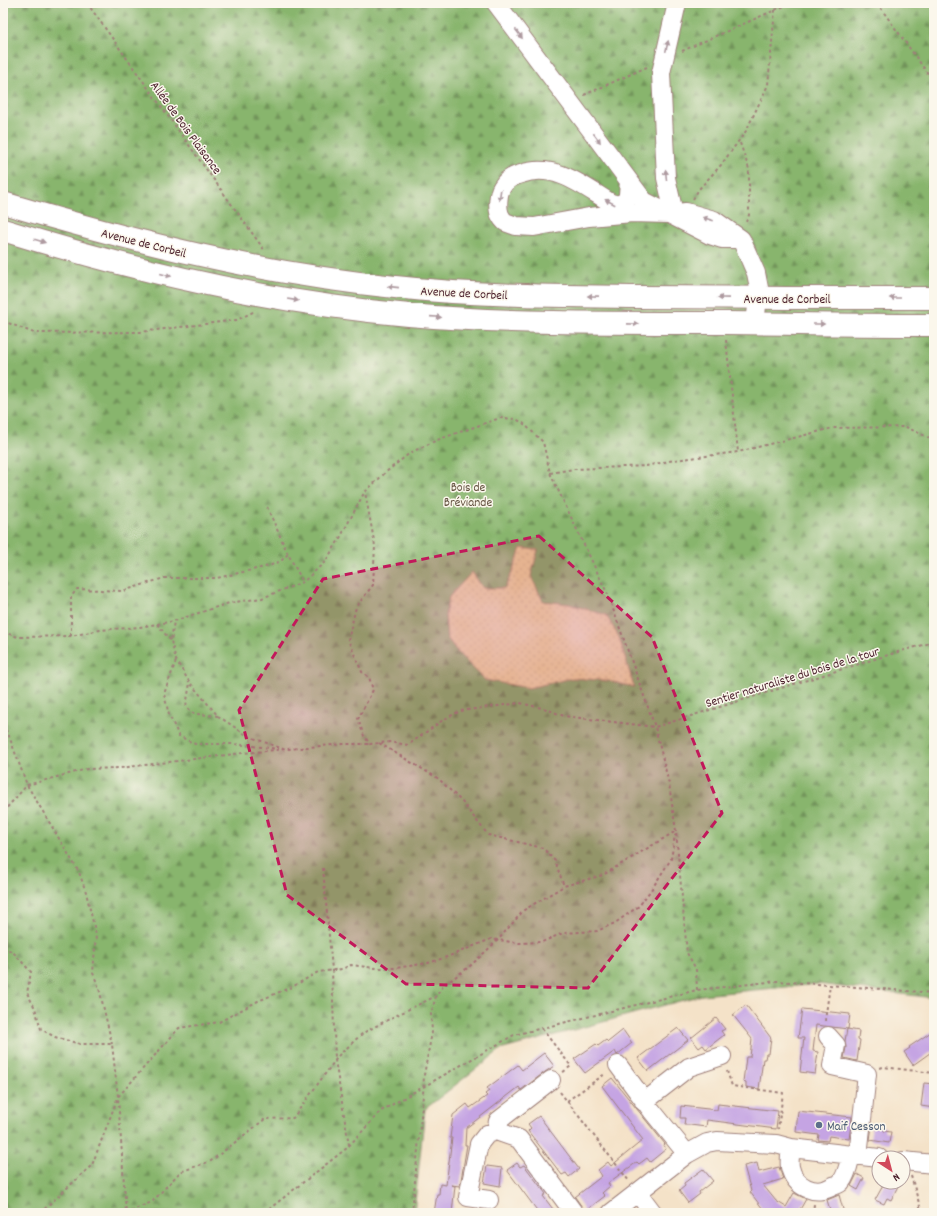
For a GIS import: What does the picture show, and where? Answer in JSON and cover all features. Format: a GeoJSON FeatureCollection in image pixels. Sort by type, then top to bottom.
{"type":"FeatureCollection","features":[{"type":"Feature","properties":{"kind":"main road","name":"Avenue de Corbeil"},"geometry":{"type":"LineString","coordinates":[[3,203],[89,228],[210,258],[277,271],[396,288],[546,296],[934,298]]}},
{"type":"Feature","properties":{"kind":"main road"},"geometry":{"type":"LineString","coordinates":[[3,230],[90,256],[220,287],[336,306],[408,315],[506,321],[666,324],[724,323],[934,325]]}},
{"type":"Feature","properties":{"kind":"street"},"geometry":{"type":"LineString","coordinates":[[496,3],[644,200],[676,213],[710,235],[722,239],[739,238],[756,273],[759,288],[755,324]]}},
{"type":"Feature","properties":{"kind":"street"},"geometry":{"type":"LineString","coordinates":[[676,213],[666,178],[661,73],[677,3]]}},
{"type":"Feature","properties":{"kind":"street"},"geometry":{"type":"LineString","coordinates":[[629,181],[626,202],[618,205],[611,203],[569,177],[533,170],[519,174],[505,181],[500,190],[500,214],[505,222],[516,226],[534,227],[589,217],[676,213]]}},
{"type":"Feature","properties":{"kind":"street"},"geometry":{"type":"LineString","coordinates":[[783,1146],[795,1180],[805,1189],[815,1191],[827,1190],[841,1182],[854,1155],[867,1074],[832,1066],[836,1045],[828,1036]]}},
{"type":"Feature","properties":{"kind":"street"},"geometry":{"type":"LineString","coordinates":[[644,1102],[689,1067],[722,1056]]}},
{"type":"Feature","properties":{"kind":"street"},"geometry":{"type":"LineString","coordinates":[[618,1065],[644,1102],[687,1154]]}},
{"type":"Feature","properties":{"kind":"street"},"geometry":{"type":"LineString","coordinates":[[496,1131],[498,1121],[551,1080]]}},
{"type":"Feature","properties":{"kind":"street"},"geometry":{"type":"LineString","coordinates":[[489,1200],[468,1197],[479,1144],[487,1134],[496,1131],[519,1139],[574,1213]]}},
{"type":"Feature","properties":{"kind":"street"},"geometry":{"type":"LineString","coordinates":[[611,1213],[687,1154],[707,1143],[717,1141],[783,1146],[871,1157]]}},
{"type":"Feature","properties":{"kind":"street"},"geometry":{"type":"LineString","coordinates":[[911,1162],[934,1164]]}},
{"type":"Feature","properties":{"kind":"street"},"geometry":{"type":"LineString","coordinates":[[638,1193],[653,1213]]}},
{"type":"Feature","properties":{"kind":"path","name":"Allée de Bois Plaisance"},"geometry":{"type":"LineString","coordinates":[[87,3],[268,256]]}},
{"type":"Feature","properties":{"kind":"path"},"geometry":{"type":"LineString","coordinates":[[569,101],[791,3]]}},
{"type":"Feature","properties":{"kind":"path"},"geometry":{"type":"LineString","coordinates":[[877,3],[934,82]]}},
{"type":"Feature","properties":{"kind":"path"},"geometry":{"type":"LineString","coordinates":[[676,213],[721,165],[746,131],[768,85],[776,10]]}},
{"type":"Feature","properties":{"kind":"path"},"geometry":{"type":"LineString","coordinates":[[739,238],[749,215],[749,169],[740,143]]}},
{"type":"Feature","properties":{"kind":"path"},"geometry":{"type":"LineString","coordinates":[[3,321],[34,333],[140,332],[238,320],[257,310]]}},
{"type":"Feature","properties":{"kind":"path"},"geometry":{"type":"LineString","coordinates":[[724,323],[738,452]]}},
{"type":"Feature","properties":{"kind":"path"},"geometry":{"type":"LineString","coordinates":[[3,632],[18,637],[71,636],[100,630],[140,627],[174,621],[229,603],[262,598],[302,582],[325,562],[339,540],[365,492],[386,472],[410,453],[437,440],[500,418],[516,419],[523,423],[543,442],[550,473],[608,595],[655,727],[669,784],[676,831],[687,953],[696,969],[697,990]]}},
{"type":"Feature","properties":{"kind":"path"},"geometry":{"type":"LineString","coordinates":[[550,473],[574,469],[646,466],[674,460],[738,452],[832,428],[906,427],[934,440]]}},
{"type":"Feature","properties":{"kind":"path"},"geometry":{"type":"LineString","coordinates":[[365,492],[375,546],[373,585],[356,607],[348,640],[362,672],[369,677],[373,690],[358,719],[364,736],[370,744]]}},
{"type":"Feature","properties":{"kind":"path"},"geometry":{"type":"LineString","coordinates":[[267,507],[302,582]]}},
{"type":"Feature","properties":{"kind":"path"},"geometry":{"type":"LineString","coordinates":[[71,636],[71,597],[77,589],[123,591],[164,578],[217,578],[269,566],[281,561],[288,554]]}},
{"type":"Feature","properties":{"kind":"path"},"geometry":{"type":"LineString","coordinates":[[174,621],[171,641],[176,660],[190,683],[218,716],[248,736],[284,750]]}},
{"type":"Feature","properties":{"kind":"path"},"geometry":{"type":"LineString","coordinates":[[157,624],[171,641]]}},
{"type":"Feature","properties":{"kind":"path","name":"Sentier naturaliste du bois de la tour"},"geometry":{"type":"LineString","coordinates":[[284,750],[342,744],[389,742],[408,745],[443,720],[460,711],[520,703],[546,709],[564,716],[655,727],[934,642]]}},
{"type":"Feature","properties":{"kind":"path"},"geometry":{"type":"LineString","coordinates":[[176,660],[164,694],[169,715],[179,736],[195,744],[234,744],[284,750]]}},
{"type":"Feature","properties":{"kind":"path"},"geometry":{"type":"LineString","coordinates":[[190,683],[186,706],[190,712],[218,716]]}},
{"type":"Feature","properties":{"kind":"path"},"geometry":{"type":"LineString","coordinates":[[3,724],[27,784],[79,872],[86,892],[96,935],[93,974],[99,988],[112,1044],[118,1097],[126,1213],[152,1202],[180,1172],[211,1161],[265,1119],[293,1118],[339,1055],[363,1033],[436,996]]}},
{"type":"Feature","properties":{"kind":"path"},"geometry":{"type":"LineString","coordinates":[[379,743],[438,779],[462,802],[488,835],[543,848],[555,861],[564,886]]}},
{"type":"Feature","properties":{"kind":"path"},"geometry":{"type":"LineString","coordinates":[[3,812],[27,784],[87,769],[120,768],[284,750]]}},
{"type":"Feature","properties":{"kind":"path"},"geometry":{"type":"LineString","coordinates":[[412,1213],[424,1075],[432,1032],[430,1014],[436,996],[444,985],[469,967],[498,940],[524,910],[564,886],[603,875],[676,831]]}},
{"type":"Feature","properties":{"kind":"path"},"geometry":{"type":"LineString","coordinates":[[40,1213],[92,1165],[118,1097],[179,1028],[219,1022],[258,1001],[294,986],[318,972],[342,969],[351,965],[375,968],[396,968],[428,963],[447,958],[491,939],[519,943],[542,942],[563,933],[597,930],[615,923],[639,906],[653,887],[671,859],[676,831]]}},
{"type":"Feature","properties":{"kind":"path"},"geometry":{"type":"LineString","coordinates":[[323,868],[332,970],[335,1060],[349,1146]]}},
{"type":"Feature","properties":{"kind":"path"},"geometry":{"type":"LineString","coordinates":[[3,947],[13,952],[32,972],[27,993],[35,1008],[41,1029],[55,1036],[80,1044],[112,1044]]}},
{"type":"Feature","properties":{"kind":"path"},"geometry":{"type":"LineString","coordinates":[[264,1213],[349,1146],[381,1111],[514,1035],[697,990],[777,981],[934,993]]}},
{"type":"Feature","properties":{"kind":"path"},"geometry":{"type":"LineString","coordinates":[[828,1036],[824,1029],[830,985]]}},
{"type":"Feature","properties":{"kind":"path"},"geometry":{"type":"LineString","coordinates":[[542,1029],[571,1066],[551,1080],[638,1193]]}},
{"type":"Feature","properties":{"kind":"path"},"geometry":{"type":"LineString","coordinates":[[722,1056],[732,1086],[783,1093],[783,1146]]}},
{"type":"Feature","properties":{"kind":"path"},"geometry":{"type":"LineString","coordinates":[[567,1100],[618,1065]]}},
{"type":"Feature","properties":{"kind":"path"},"geometry":{"type":"LineString","coordinates":[[867,1074],[883,1067],[934,1073]]}},
{"type":"Feature","properties":{"kind":"path"},"geometry":{"type":"LineString","coordinates":[[911,1176],[922,1213]]}},
{"type":"Feature","properties":{"kind":"highlighted area"},"geometry":{"type":"Polygon","coordinates":[[[539,536],[652,637],[722,813],[588,988],[406,984],[287,895],[239,710],[323,579],[539,536]]]}},
{"type":"Feature","properties":{"kind":"green space","name":"Bois de Bréviande"},"geometry":{"type":"Polygon","coordinates":[[[3,3],[934,3],[934,998],[818,984],[702,995],[500,1050],[425,1109],[414,1213],[3,1213],[3,3]]]}},
{"type":"Feature","properties":{"kind":"sand"},"geometry":{"type":"Polygon","coordinates":[[[521,548],[538,550],[531,576],[543,601],[569,604],[606,615],[619,637],[634,687],[609,681],[573,678],[528,688],[485,680],[459,654],[447,638],[445,615],[449,597],[472,572],[483,588],[505,588],[521,548]]]}},
{"type":"Feature","properties":{"kind":"building"},"geometry":{"type":"Polygon","coordinates":[[[746,1005],[771,1038],[769,1054],[766,1054],[765,1059],[763,1059],[759,1089],[746,1087],[746,1083],[743,1082],[746,1057],[750,1057],[752,1039],[733,1015],[746,1005]]]}},
{"type":"Feature","properties":{"kind":"building"},"geometry":{"type":"Polygon","coordinates":[[[802,1009],[850,1014],[848,1029],[816,1025],[813,1051],[818,1052],[815,1074],[800,1072],[804,1038],[798,1038],[802,1009]]]}},
{"type":"Feature","properties":{"kind":"building"},"geometry":{"type":"Polygon","coordinates":[[[716,1018],[725,1029],[721,1031],[724,1035],[706,1049],[703,1045],[699,1048],[691,1038],[716,1018]]]}},
{"type":"Feature","properties":{"kind":"building"},"geometry":{"type":"Polygon","coordinates":[[[678,1028],[688,1040],[648,1071],[638,1058],[678,1028]]]}},
{"type":"Feature","properties":{"kind":"building"},"geometry":{"type":"Polygon","coordinates":[[[847,1029],[859,1031],[858,1039],[860,1040],[857,1061],[844,1058],[847,1029]]]}},
{"type":"Feature","properties":{"kind":"building"},"geometry":{"type":"Polygon","coordinates":[[[623,1030],[632,1043],[617,1055],[615,1051],[585,1073],[574,1059],[596,1044],[598,1046],[606,1040],[608,1042],[623,1030]]]}},
{"type":"Feature","properties":{"kind":"building"},"geometry":{"type":"Polygon","coordinates":[[[934,1030],[934,1050],[913,1065],[904,1052],[934,1030]]]}},
{"type":"Feature","properties":{"kind":"building"},"geometry":{"type":"Polygon","coordinates":[[[544,1053],[554,1066],[521,1090],[519,1087],[466,1128],[465,1145],[467,1145],[460,1186],[451,1185],[455,1186],[452,1213],[434,1213],[440,1184],[446,1185],[452,1138],[450,1138],[453,1115],[467,1104],[470,1108],[487,1096],[485,1094],[489,1091],[487,1088],[518,1065],[522,1070],[544,1053]]]}},
{"type":"Feature","properties":{"kind":"building"},"geometry":{"type":"Polygon","coordinates":[[[612,1078],[665,1144],[666,1149],[650,1162],[647,1158],[639,1164],[637,1162],[608,1183],[610,1186],[602,1193],[605,1196],[584,1212],[575,1197],[602,1176],[598,1170],[608,1162],[611,1166],[643,1140],[602,1086],[612,1078]]]}},
{"type":"Feature","properties":{"kind":"building"},"geometry":{"type":"Polygon","coordinates":[[[924,1083],[934,1084],[934,1108],[921,1106],[924,1083]]]}},
{"type":"Feature","properties":{"kind":"building"},"geometry":{"type":"Polygon","coordinates":[[[718,1104],[778,1111],[776,1129],[707,1120],[706,1127],[684,1125],[685,1118],[680,1118],[681,1106],[717,1110],[718,1104]]]}},
{"type":"Feature","properties":{"kind":"building"},"geometry":{"type":"Polygon","coordinates":[[[798,1111],[852,1117],[849,1139],[829,1136],[828,1141],[818,1140],[819,1135],[796,1132],[798,1111]]]}},
{"type":"Feature","properties":{"kind":"building"},"geometry":{"type":"Polygon","coordinates":[[[539,1116],[579,1169],[569,1177],[566,1173],[562,1175],[528,1131],[531,1128],[528,1124],[539,1116]]]}},
{"type":"Feature","properties":{"kind":"building"},"geometry":{"type":"Polygon","coordinates":[[[872,1125],[885,1127],[884,1131],[891,1132],[889,1143],[870,1140],[872,1125]]]}},
{"type":"Feature","properties":{"kind":"building"},"geometry":{"type":"Polygon","coordinates":[[[517,1163],[520,1167],[524,1165],[546,1194],[543,1196],[556,1213],[539,1213],[507,1170],[517,1163]]]}},
{"type":"Feature","properties":{"kind":"building"},"geometry":{"type":"Polygon","coordinates":[[[757,1163],[759,1172],[779,1167],[783,1179],[763,1185],[776,1201],[786,1207],[794,1193],[806,1199],[798,1213],[766,1213],[750,1192],[744,1166],[757,1163]]]}},
{"type":"Feature","properties":{"kind":"building"},"geometry":{"type":"Polygon","coordinates":[[[487,1166],[502,1168],[500,1186],[484,1183],[487,1166]]]}},
{"type":"Feature","properties":{"kind":"building"},"geometry":{"type":"Polygon","coordinates":[[[703,1169],[713,1181],[688,1203],[679,1191],[685,1186],[684,1183],[703,1169]]]}},
{"type":"Feature","properties":{"kind":"building"},"geometry":{"type":"Polygon","coordinates":[[[857,1174],[864,1178],[858,1190],[851,1186],[857,1174]]]}},
{"type":"Feature","properties":{"kind":"building"},"geometry":{"type":"Polygon","coordinates":[[[881,1190],[896,1190],[891,1200],[887,1198],[884,1204],[875,1200],[881,1190]]]}},
{"type":"Feature","properties":{"kind":"building"},"geometry":{"type":"Polygon","coordinates":[[[839,1195],[844,1213],[831,1213],[827,1200],[839,1195]]]}},
{"type":"Feature","properties":{"kind":"place","name":"Maif Cesson"},"geometry":{"type":"Point","coordinates":[819,1125]}}]}
